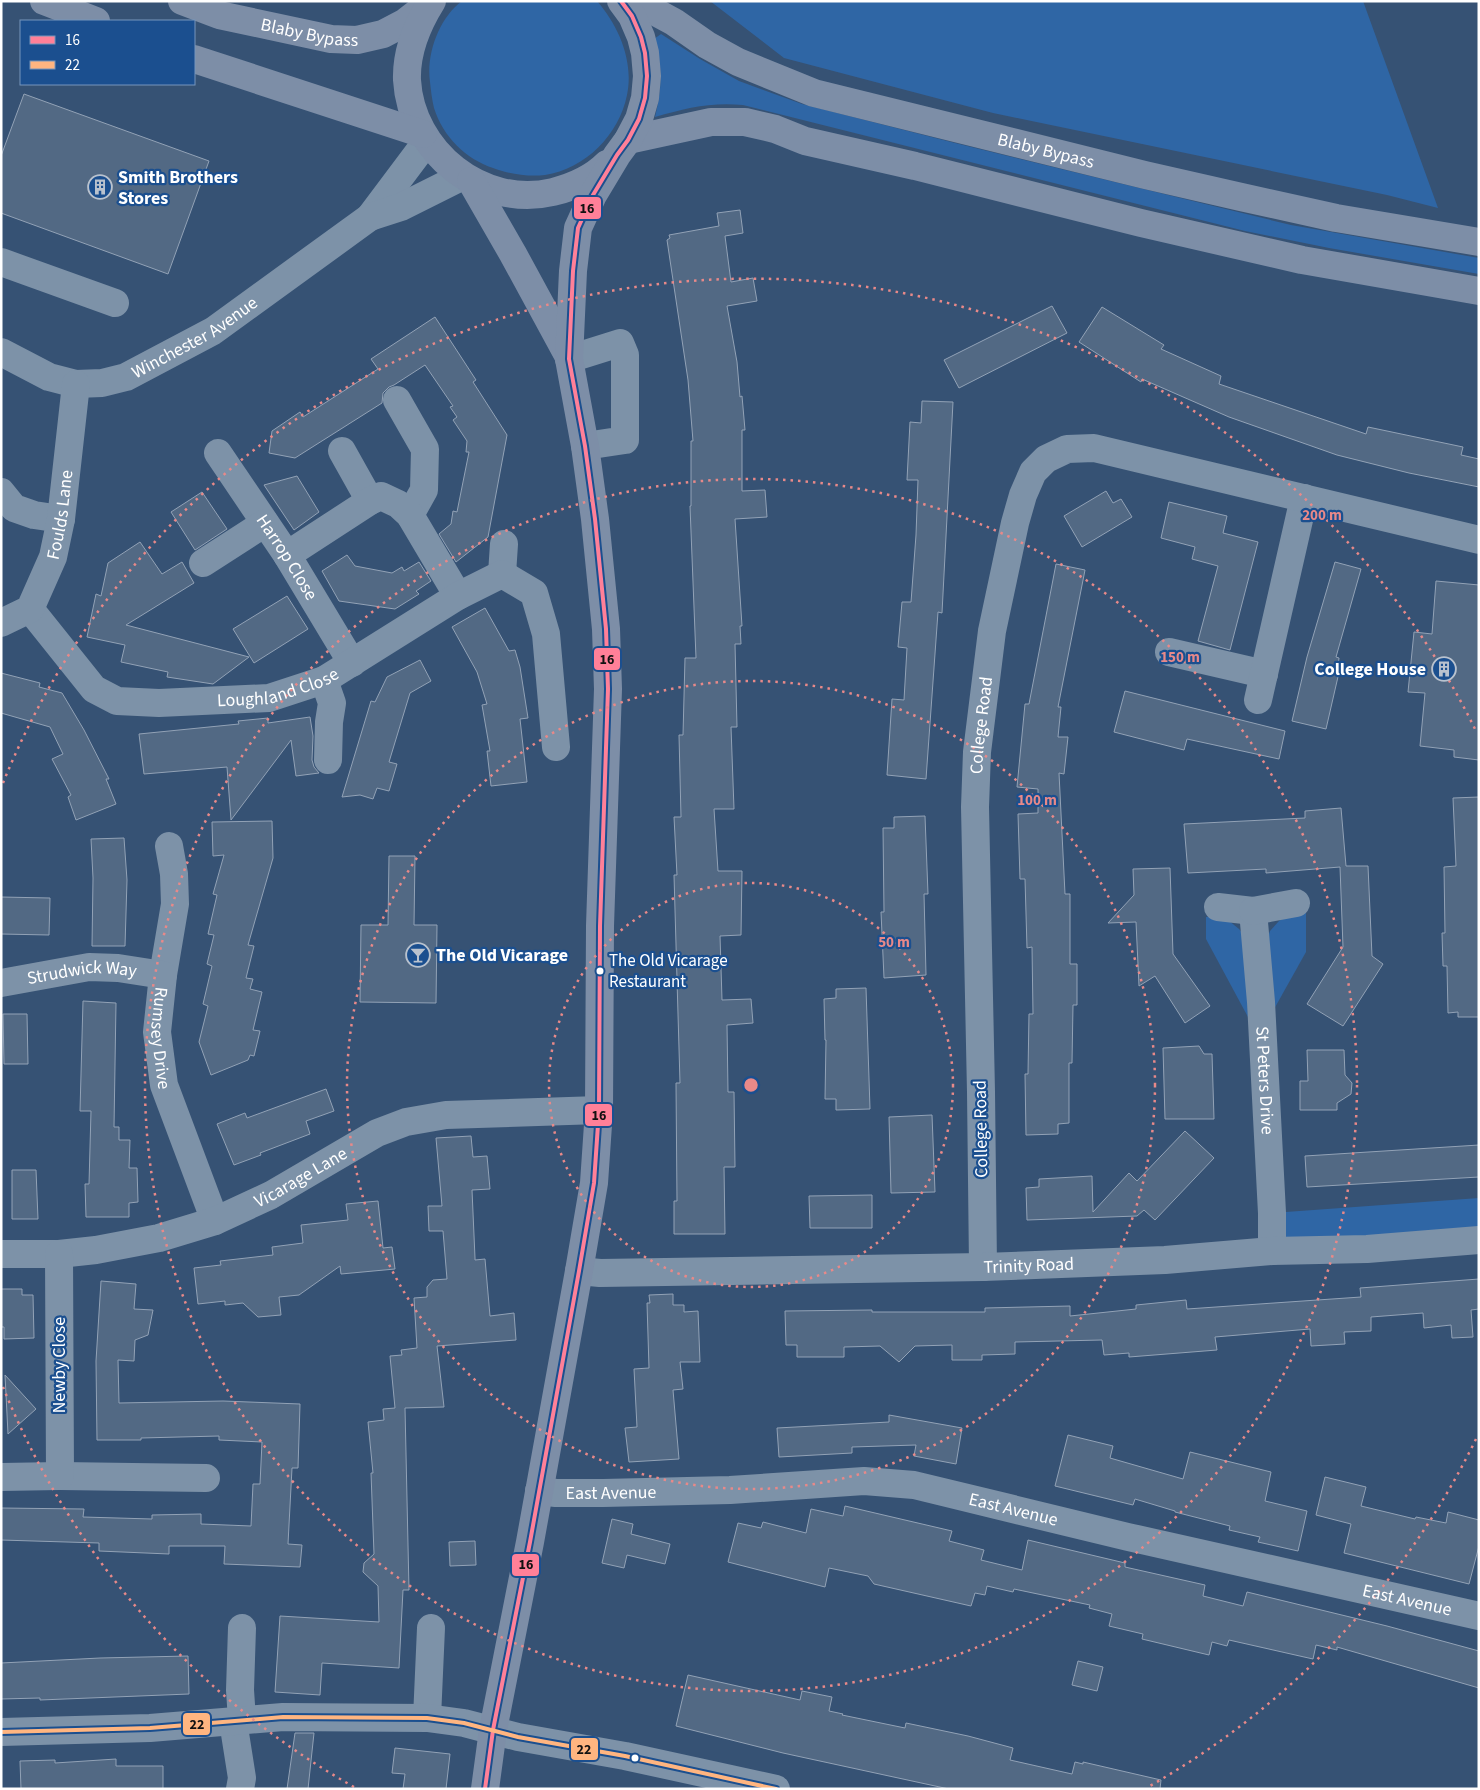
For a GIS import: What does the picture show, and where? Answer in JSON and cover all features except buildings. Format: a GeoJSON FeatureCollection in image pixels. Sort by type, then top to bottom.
{"type":"FeatureCollection","features":[{"type":"Feature","properties":{"kind":"main road"},"geometry":{"type":"LineString","coordinates":[[44,1],[93,20]]}},
{"type":"Feature","properties":{"kind":"main road","name":"Blaby Bypass"},"geometry":{"type":"LineString","coordinates":[[182,1],[219,15],[331,40],[357,40],[383,34],[404,23],[432,1]]}},
{"type":"Feature","properties":{"kind":"main road"},"geometry":{"type":"LineString","coordinates":[[432,1],[414,33],[409,56],[407,79],[410,101],[416,120],[425,138],[442,160],[467,179],[487,188],[505,193],[546,194],[585,181],[602,169],[622,147],[718,121],[745,122],[775,129],[806,141],[1302,260],[1479,291]]}},
{"type":"Feature","properties":{"kind":"main road"},"geometry":{"type":"LineString","coordinates":[[485,1789],[493,1730],[539,1491],[594,1183],[599,1110],[600,926],[608,689],[606,629],[585,446],[569,358],[573,271],[578,228],[592,195],[639,119],[643,105],[647,76],[645,53],[641,37],[632,16],[621,1]]}},
{"type":"Feature","properties":{"kind":"main road","name":"Blaby Bypass"},"geometry":{"type":"LineString","coordinates":[[635,1],[674,22],[707,45],[738,62],[814,93],[1336,218],[1479,242]]}},
{"type":"Feature","properties":{"kind":"main road"},"geometry":{"type":"LineString","coordinates":[[195,58],[425,138]]}},
{"type":"Feature","properties":{"kind":"main road"},"geometry":{"type":"LineString","coordinates":[[467,179],[514,254],[569,358]]}},
{"type":"Feature","properties":{"kind":"street","name":"Winchester Avenue"},"geometry":{"type":"LineString","coordinates":[[370,217],[425,138]]}},
{"type":"Feature","properties":{"kind":"street","name":"Winchester Avenue"},"geometry":{"type":"LineString","coordinates":[[1,352],[49,377],[76,384],[102,383],[126,377],[213,331],[370,217],[401,207],[467,179]]}},
{"type":"Feature","properties":{"kind":"street"},"geometry":{"type":"LineString","coordinates":[[1,262],[114,304]]}},
{"type":"Feature","properties":{"kind":"street"},"geometry":{"type":"LineString","coordinates":[[569,358],[620,343],[625,355],[625,440],[585,446]]}},
{"type":"Feature","properties":{"kind":"street","name":"Foulds Lane"},"geometry":{"type":"LineString","coordinates":[[30,609],[53,558],[61,518],[76,384]]}},
{"type":"Feature","properties":{"kind":"street"},"geometry":{"type":"LineString","coordinates":[[397,400],[425,449],[424,490],[410,515]]}},
{"type":"Feature","properties":{"kind":"street","name":"College Road"},"geometry":{"type":"LineString","coordinates":[[983,1267],[974,807],[977,752],[992,631],[1015,523],[1023,494],[1033,472],[1046,459],[1067,449],[1094,448],[1479,540]]}},
{"type":"Feature","properties":{"kind":"street"},"geometry":{"type":"LineString","coordinates":[[342,451],[370,501]]}},
{"type":"Feature","properties":{"kind":"street","name":"Harrop Close"},"geometry":{"type":"LineString","coordinates":[[218,453],[287,555],[352,664]]}},
{"type":"Feature","properties":{"kind":"street"},"geometry":{"type":"LineString","coordinates":[[1,492],[14,508],[34,514],[61,518]]}},
{"type":"Feature","properties":{"kind":"street"},"geometry":{"type":"LineString","coordinates":[[287,555],[370,501],[381,496],[398,504],[410,515],[458,596]]}},
{"type":"Feature","properties":{"kind":"street"},"geometry":{"type":"LineString","coordinates":[[1258,700],[1304,498]]}},
{"type":"Feature","properties":{"kind":"street"},"geometry":{"type":"LineString","coordinates":[[203,563],[265,523]]}},
{"type":"Feature","properties":{"kind":"street"},"geometry":{"type":"LineString","coordinates":[[504,544],[502,574],[534,594],[546,634],[556,747]]}},
{"type":"Feature","properties":{"kind":"street","name":"Loughland Close"},"geometry":{"type":"LineString","coordinates":[[30,609],[94,689],[117,701],[159,704],[269,698],[324,680],[458,596],[502,574]]}},
{"type":"Feature","properties":{"kind":"street"},"geometry":{"type":"LineString","coordinates":[[1,623],[30,609]]}},
{"type":"Feature","properties":{"kind":"street"},"geometry":{"type":"LineString","coordinates":[[1169,652],[1264,674]]}},
{"type":"Feature","properties":{"kind":"street"},"geometry":{"type":"LineString","coordinates":[[324,680],[332,703],[329,722],[328,760]]}},
{"type":"Feature","properties":{"kind":"street","name":"Rumsey Drive"},"geometry":{"type":"LineString","coordinates":[[169,846],[174,874],[175,904],[163,975],[157,1032],[164,1085],[215,1221]]}},
{"type":"Feature","properties":{"kind":"street"},"geometry":{"type":"LineString","coordinates":[[1218,907],[1253,911],[1296,904]]}},
{"type":"Feature","properties":{"kind":"street","name":"St Peters Drive"},"geometry":{"type":"LineString","coordinates":[[1253,911],[1261,1002],[1272,1212],[1272,1251]]}},
{"type":"Feature","properties":{"kind":"street","name":"Strudwick Way"},"geometry":{"type":"LineString","coordinates":[[1,983],[89,967],[118,968],[163,975]]}},
{"type":"Feature","properties":{"kind":"street","name":"Vicarage Lane"},"geometry":{"type":"LineString","coordinates":[[1,1254],[59,1254],[96,1250],[159,1238],[215,1221],[271,1195],[378,1133],[406,1122],[446,1116],[599,1110]]}},
{"type":"Feature","properties":{"kind":"street","name":"Trinity Road"},"geometry":{"type":"LineString","coordinates":[[579,1271],[600,1273],[983,1267],[1165,1260],[1272,1251],[1367,1249],[1479,1240]]}},
{"type":"Feature","properties":{"kind":"street","name":"Newby Close"},"geometry":{"type":"LineString","coordinates":[[59,1254],[60,1476]]}},
{"type":"Feature","properties":{"kind":"street"},"geometry":{"type":"LineString","coordinates":[[1,1477],[206,1478]]}},
{"type":"Feature","properties":{"kind":"street","name":"East Avenue"},"geometry":{"type":"LineString","coordinates":[[539,1491],[603,1493],[730,1490],[864,1481],[914,1486],[1128,1537],[1479,1616]]}},
{"type":"Feature","properties":{"kind":"street"},"geometry":{"type":"LineString","coordinates":[[240,1789],[242,1778],[238,1721],[242,1628]]}},
{"type":"Feature","properties":{"kind":"street"},"geometry":{"type":"LineString","coordinates":[[427,1718],[432,1628]]}},
{"type":"Feature","properties":{"kind":"street"},"geometry":{"type":"LineString","coordinates":[[1,1732],[150,1728],[283,1717],[427,1718],[464,1723],[518,1737],[625,1756],[776,1789]]}},
{"type":"Feature","properties":{"kind":"shaded area"},"geometry":{"type":"Polygon","coordinates":[[[462,1],[597,1],[612,22],[623,45],[629,83],[623,110],[616,124],[598,148],[574,166],[545,175],[532,176],[512,173],[483,164],[457,146],[438,119],[431,92],[429,71],[436,37],[447,17],[462,1]]]}},
{"type":"Feature","properties":{"kind":"shaded area"},"geometry":{"type":"Polygon","coordinates":[[[710,1],[1363,1],[1438,208],[1387,195],[993,113],[784,58],[710,1]]]}},
{"type":"Feature","properties":{"kind":"shaded area"},"geometry":{"type":"Polygon","coordinates":[[[661,34],[739,81],[802,104],[1291,225],[1479,258],[1479,274],[1329,248],[1245,231],[743,105],[720,104],[699,106],[655,117],[659,97],[660,68],[654,39],[661,34]]]}},
{"type":"Feature","properties":{"kind":"shaded area"},"geometry":{"type":"Polygon","coordinates":[[[1306,913],[1306,952],[1269,1018],[1263,950],[1270,931],[1279,921],[1290,914],[1306,913]]]}},
{"type":"Feature","properties":{"kind":"shaded area"},"geometry":{"type":"Polygon","coordinates":[[[1223,916],[1245,936],[1248,1017],[1206,939],[1206,917],[1223,916]]]}},
{"type":"Feature","properties":{"kind":"shaded area"},"geometry":{"type":"Polygon","coordinates":[[[1479,1198],[1479,1240],[1272,1251],[1272,1213],[1479,1198]]]}},
{"type":"Feature","properties":{"kind":"transit line","name":"16"},"geometry":{"type":"LineString","coordinates":[[485,1789],[493,1730],[530,1542],[594,1183],[599,1110],[600,926],[608,689],[606,629],[595,519],[585,446],[569,359],[573,271],[578,228],[593,195],[639,119],[645,98],[647,76],[645,53],[641,37],[632,16],[621,1]]}},
{"type":"Feature","properties":{"kind":"transit line","name":"22"},"geometry":{"type":"LineString","coordinates":[[1,1732],[150,1728],[283,1717],[427,1718],[464,1723],[518,1737],[625,1756],[776,1789]]}},
{"type":"Feature","properties":{"kind":"place","name":"Smith Brothers Stores"},"geometry":{"type":"Point","coordinates":[100,187]}},
{"type":"Feature","properties":{"kind":"place","name":"College House"},"geometry":{"type":"Point","coordinates":[1444,669]}},
{"type":"Feature","properties":{"kind":"place","name":"The Old Vicarage"},"geometry":{"type":"Point","coordinates":[418,955]}},
{"type":"Feature","properties":{"kind":"place","name":"The Old Vicarage Restaurant"},"geometry":{"type":"Point","coordinates":[600,971]}}]}
